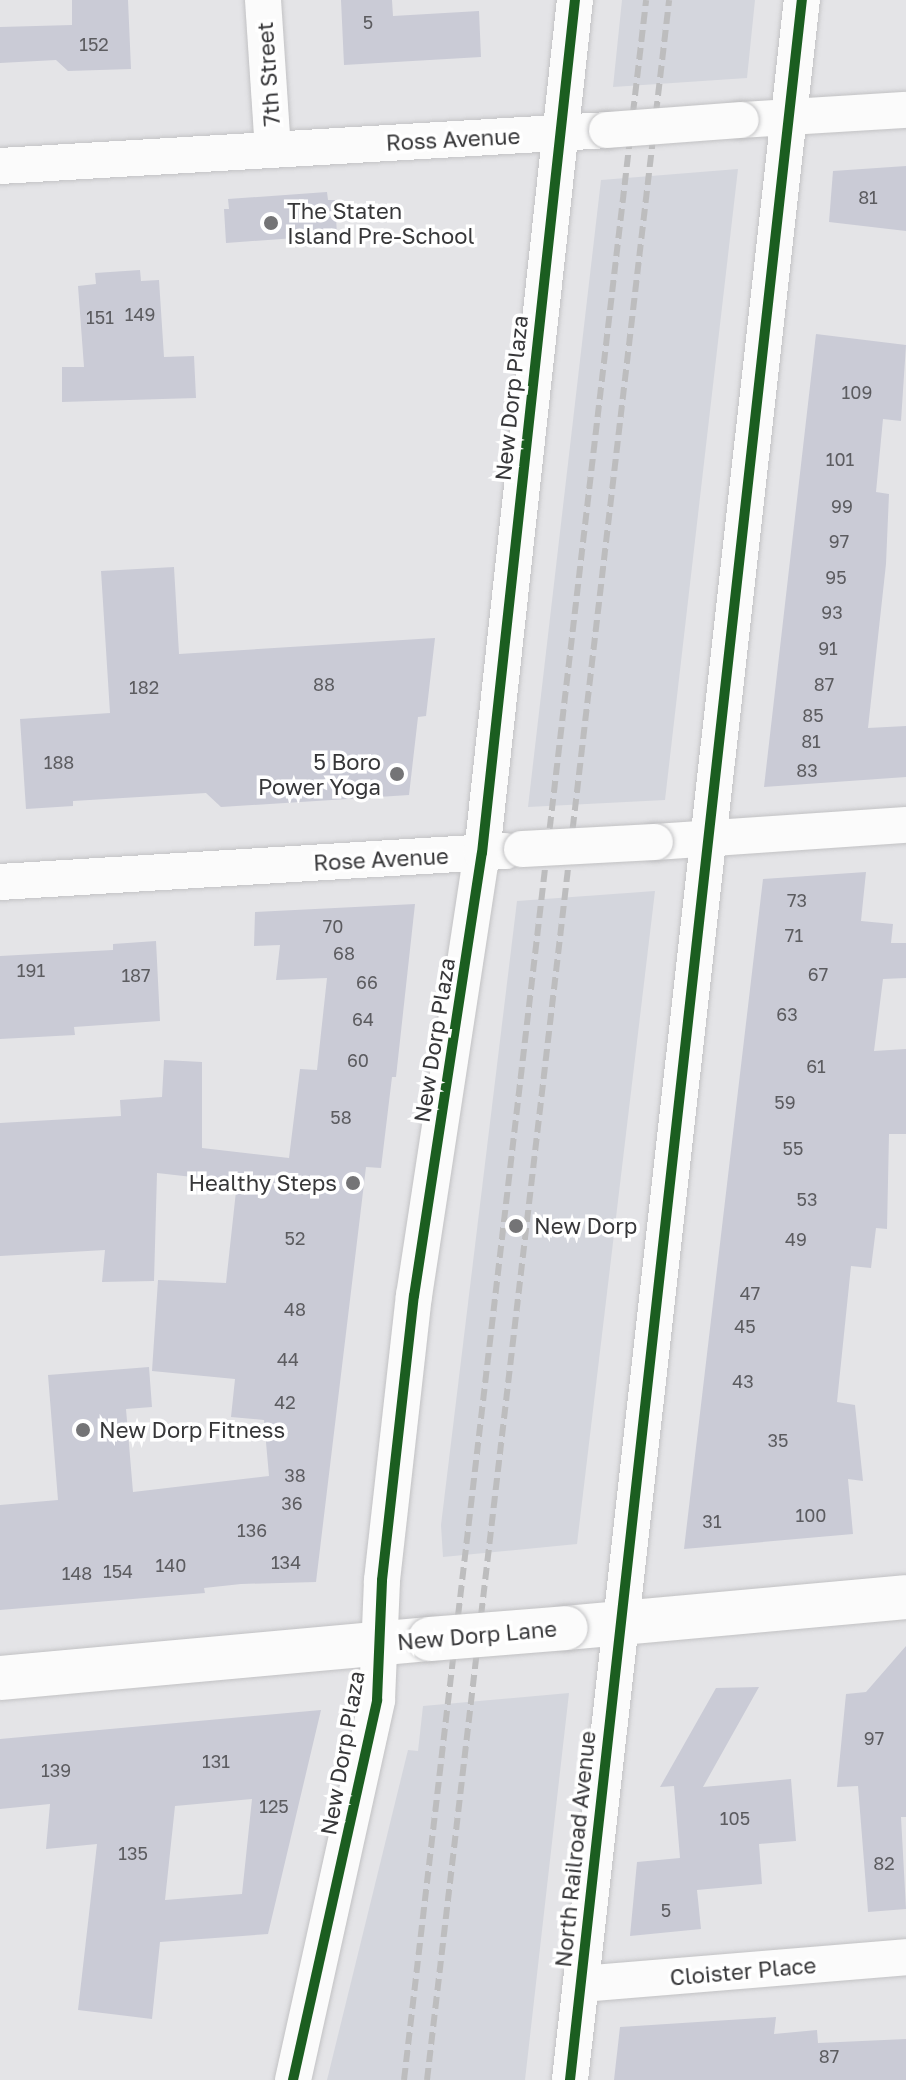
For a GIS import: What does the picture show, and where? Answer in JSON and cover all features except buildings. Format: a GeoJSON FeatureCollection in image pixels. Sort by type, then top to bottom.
{"type":"FeatureCollection","features":[{"type":"Feature","properties":{"kind":"street","name":"7th Street"},"geometry":{"type":"LineString","coordinates":[[263,0],[273,149]]}},
{"type":"Feature","properties":{"kind":"street","name":"New Dorp Plaza"},"geometry":{"type":"LineString","coordinates":[[293,2080],[377,1700],[382,1580],[414,1296],[482,853],[575,0]]}},
{"type":"Feature","properties":{"kind":"street"},"geometry":{"type":"LineString","coordinates":[[619,1623],[802,0]]}},
{"type":"Feature","properties":{"kind":"street","name":"Ross Avenue"},"geometry":{"type":"LineString","coordinates":[[0,166],[906,110]]}},
{"type":"Feature","properties":{"kind":"street","name":"Rose Avenue"},"geometry":{"type":"LineString","coordinates":[[0,882],[906,825]]}},
{"type":"Feature","properties":{"kind":"street","name":"New Dorp Lane"},"geometry":{"type":"LineString","coordinates":[[0,1678],[906,1597]]}},
{"type":"Feature","properties":{"kind":"street","name":"North Railroad Avenue"},"geometry":{"type":"LineString","coordinates":[[570,2080],[619,1623]]}},
{"type":"Feature","properties":{"kind":"street","name":"Cloister Place"},"geometry":{"type":"LineString","coordinates":[[581,1984],[906,1957]]}},
{"type":"Feature","properties":{"kind":"shaded area"},"geometry":{"type":"Polygon","coordinates":[[[622,0],[755,0],[747,78],[613,87],[622,0]]]}},
{"type":"Feature","properties":{"kind":"shaded area"},"geometry":{"type":"Polygon","coordinates":[[[738,169],[665,800],[528,807],[601,180],[738,169]]]}},
{"type":"Feature","properties":{"kind":"shaded area"},"geometry":{"type":"Polygon","coordinates":[[[655,891],[577,1544],[443,1557],[441,1525],[517,901],[655,891]]]}},
{"type":"Feature","properties":{"kind":"shaded area"},"geometry":{"type":"Polygon","coordinates":[[[569,1693],[525,2080],[327,2080],[408,1750],[418,1751],[423,1706],[569,1693]]]}},
{"type":"Feature","properties":{"kind":"railway"},"geometry":{"type":"LineString","coordinates":[[404,2080],[646,0]]}},
{"type":"Feature","properties":{"kind":"railway"},"geometry":{"type":"LineString","coordinates":[[427,2080],[669,0]]}},
{"type":"Feature","properties":{"kind":"cycle path"},"geometry":{"type":"LineString","coordinates":[[293,2080],[377,1700],[382,1580],[414,1296],[482,853],[575,0]]}},
{"type":"Feature","properties":{"kind":"cycle path"},"geometry":{"type":"LineString","coordinates":[[570,2080],[802,0]]}},
{"type":"Feature","properties":{"kind":"place","name":"The Staten Island Pre-School"},"geometry":{"type":"Point","coordinates":[271,223]}},
{"type":"Feature","properties":{"kind":"place","name":"5 Boro Power Yoga"},"geometry":{"type":"Point","coordinates":[397,774]}},
{"type":"Feature","properties":{"kind":"place","name":"Healthy Steps"},"geometry":{"type":"Point","coordinates":[353,1183]}},
{"type":"Feature","properties":{"kind":"place","name":"New Dorp"},"geometry":{"type":"Point","coordinates":[516,1226]}},
{"type":"Feature","properties":{"kind":"place","name":"New Dorp Fitness"},"geometry":{"type":"Point","coordinates":[83,1430]}}]}
